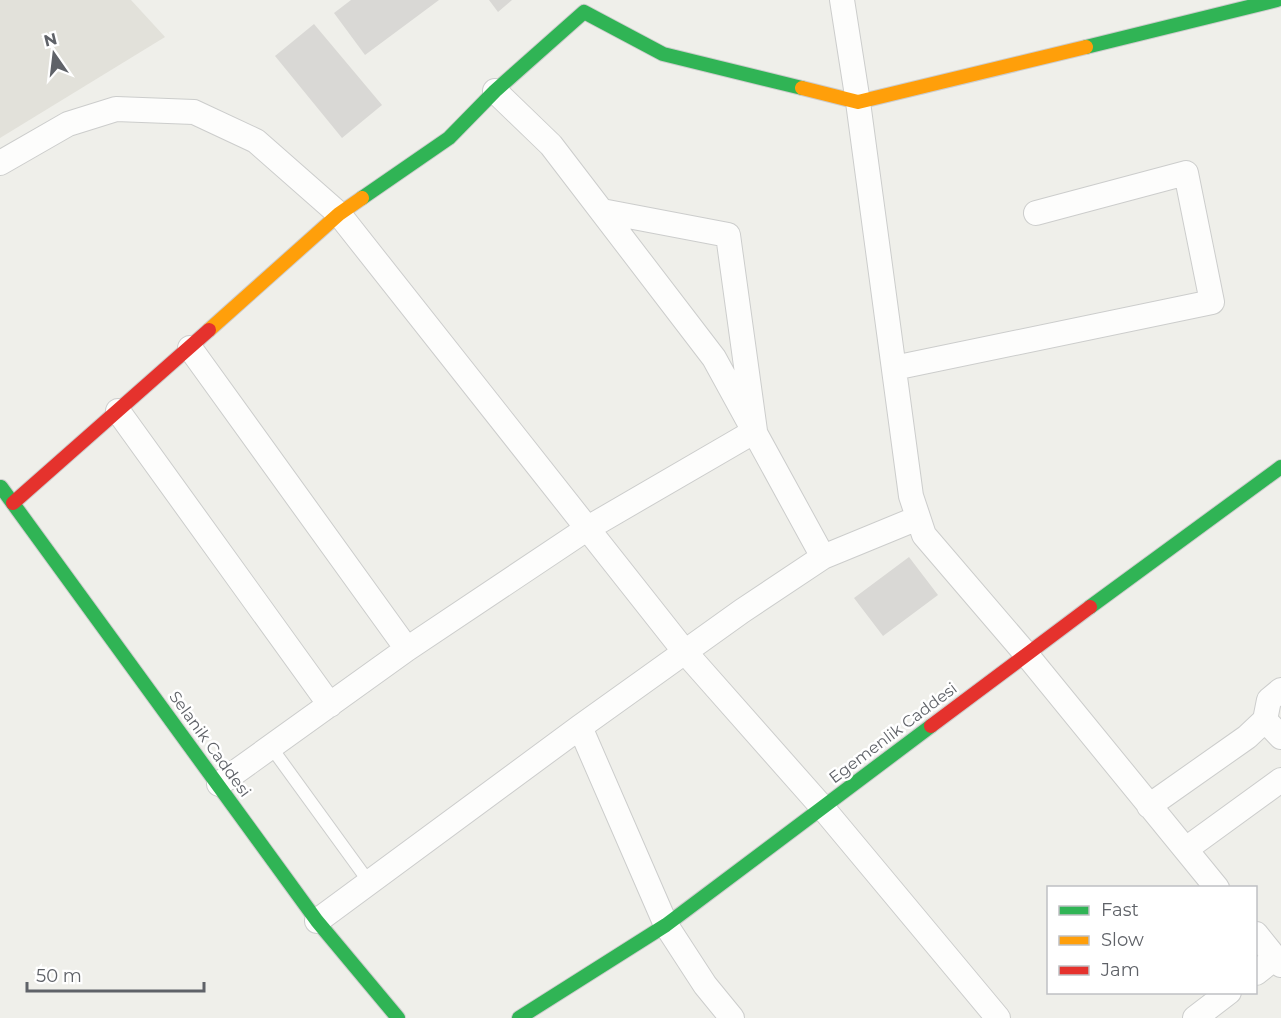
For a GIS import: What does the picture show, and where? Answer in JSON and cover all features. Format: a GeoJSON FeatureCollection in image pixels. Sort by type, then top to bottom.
{"type":"FeatureCollection","features":[{"type":"Feature","properties":{"kind":"street"},"geometry":{"type":"LineString","coordinates":[[842,0],[911,496],[924,534],[1026,654],[1215,886]]}},
{"type":"Feature","properties":{"kind":"street"},"geometry":{"type":"LineString","coordinates":[[13,503],[339,214],[449,138],[495,91],[584,12],[663,54],[858,102],[1277,0]]}},
{"type":"Feature","properties":{"kind":"street"},"geometry":{"type":"LineString","coordinates":[[495,91],[551,145],[714,358],[823,557]]}},
{"type":"Feature","properties":{"kind":"street"},"geometry":{"type":"LineString","coordinates":[[0,163],[68,124],[116,109],[194,112],[256,141],[339,214],[685,652],[822,807],[998,1018]]}},
{"type":"Feature","properties":{"kind":"street"},"geometry":{"type":"LineString","coordinates":[[894,368],[1212,302],[1186,173],[1036,213]]}},
{"type":"Feature","properties":{"kind":"street"},"geometry":{"type":"LineString","coordinates":[[602,211],[728,235],[755,430]]}},
{"type":"Feature","properties":{"kind":"street"},"geometry":{"type":"LineString","coordinates":[[190,348],[407,649]]}},
{"type":"Feature","properties":{"kind":"street"},"geometry":{"type":"LineString","coordinates":[[118,411],[330,705]]}},
{"type":"Feature","properties":{"kind":"street"},"geometry":{"type":"LineString","coordinates":[[219,784],[407,649],[588,528],[755,430]]}},
{"type":"Feature","properties":{"kind":"street","name":"Egemenlik Caddesi"},"geometry":{"type":"LineString","coordinates":[[519,1018],[666,925],[1026,654],[1281,467]]}},
{"type":"Feature","properties":{"kind":"street","name":"Selanik Caddesi"},"geometry":{"type":"LineString","coordinates":[[0,485],[317,921],[398,1018]]}},
{"type":"Feature","properties":{"kind":"street"},"geometry":{"type":"LineString","coordinates":[[317,921],[580,727],[823,557],[918,518]]}},
{"type":"Feature","properties":{"kind":"street"},"geometry":{"type":"LineString","coordinates":[[1149,806],[1247,737],[1273,729],[1269,700],[1281,690]]}},
{"type":"Feature","properties":{"kind":"street"},"geometry":{"type":"LineString","coordinates":[[580,727],[666,925],[705,985],[732,1018]]}},
{"type":"Feature","properties":{"kind":"street"},"geometry":{"type":"LineString","coordinates":[[1186,849],[1281,780]]}},
{"type":"Feature","properties":{"kind":"street"},"geometry":{"type":"LineString","coordinates":[[1257,935],[1278,962],[1257,972]]}},
{"type":"Feature","properties":{"kind":"street"},"geometry":{"type":"LineString","coordinates":[[1195,1018],[1228,994]]}},
{"type":"Feature","properties":{"kind":"lane"},"geometry":{"type":"LineString","coordinates":[[271,747],[369,882]]}},
{"type":"Feature","properties":{"kind":"shaded area"},"geometry":{"type":"Polygon","coordinates":[[[0,0],[131,0],[165,37],[0,138],[0,0]]]}},
{"type":"Feature","properties":{"kind":"building"},"geometry":{"type":"Polygon","coordinates":[[[351,0],[439,0],[365,55],[334,13],[351,0]]]}},
{"type":"Feature","properties":{"kind":"building"},"geometry":{"type":"Polygon","coordinates":[[[489,0],[512,0],[498,12],[489,0]]]}},
{"type":"Feature","properties":{"kind":"building"},"geometry":{"type":"Polygon","coordinates":[[[314,24],[382,105],[342,138],[275,56],[314,24]]]}},
{"type":"Feature","properties":{"kind":"building"},"geometry":{"type":"Polygon","coordinates":[[[909,557],[938,595],[883,636],[854,598],[909,557]]]}},
{"type":"Feature","properties":{"kind":"traffic: fast"},"geometry":{"type":"LineString","coordinates":[[1086,47],[1277,0]]}},
{"type":"Feature","properties":{"kind":"traffic: fast"},"geometry":{"type":"LineString","coordinates":[[362,198],[449,138],[495,91],[584,12],[663,54],[802,88]]}},
{"type":"Feature","properties":{"kind":"traffic: fast"},"geometry":{"type":"LineString","coordinates":[[1090,607],[1281,467]]}},
{"type":"Feature","properties":{"kind":"traffic: fast"},"geometry":{"type":"LineString","coordinates":[[1,487],[317,921],[398,1018]]}},
{"type":"Feature","properties":{"kind":"traffic: fast"},"geometry":{"type":"LineString","coordinates":[[519,1018],[666,925],[931,726]]}},
{"type":"Feature","properties":{"kind":"traffic: slow"},"geometry":{"type":"LineString","coordinates":[[802,88],[858,102],[1086,47]]}},
{"type":"Feature","properties":{"kind":"traffic: slow"},"geometry":{"type":"LineString","coordinates":[[209,330],[339,214],[362,198]]}},
{"type":"Feature","properties":{"kind":"traffic: jam"},"geometry":{"type":"LineString","coordinates":[[13,503],[209,330]]}},
{"type":"Feature","properties":{"kind":"traffic: jam"},"geometry":{"type":"LineString","coordinates":[[931,726],[1090,607]]}}]}
